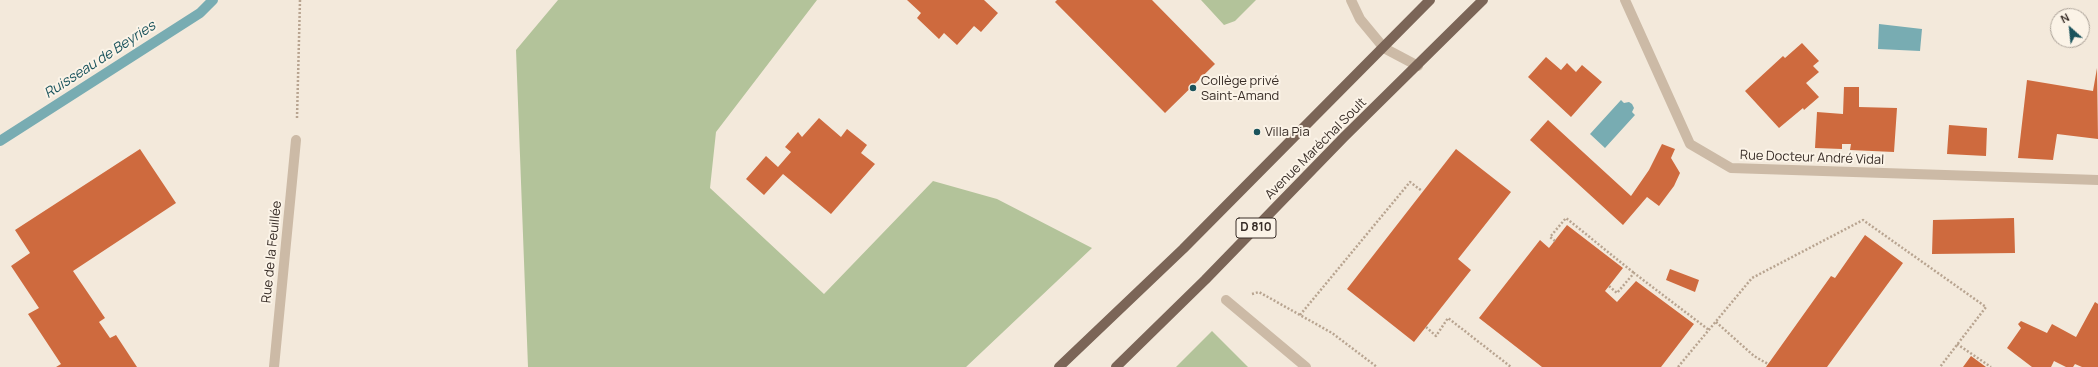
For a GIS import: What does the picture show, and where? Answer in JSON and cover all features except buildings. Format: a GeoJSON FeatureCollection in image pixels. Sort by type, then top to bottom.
{"type":"FeatureCollection","features":[{"type":"Feature","properties":{"kind":"main road","name":"D 810"},"geometry":{"type":"LineString","coordinates":[[1059,367],[1183,249],[1430,0]]}},
{"type":"Feature","properties":{"kind":"main road","name":"Avenue Maréchal Soult"},"geometry":{"type":"LineString","coordinates":[[1116,367],[1205,280],[1344,137],[1418,66],[1483,0]]}},
{"type":"Feature","properties":{"kind":"street"},"geometry":{"type":"LineString","coordinates":[[1351,0],[1360,19],[1384,48],[1418,66]]}},
{"type":"Feature","properties":{"kind":"street","name":"Rue Docteur André Vidal"},"geometry":{"type":"LineString","coordinates":[[1625,0],[1690,144],[1731,168],[2098,180]]}},
{"type":"Feature","properties":{"kind":"street","name":"Rue de la Feuillée"},"geometry":{"type":"LineString","coordinates":[[274,367],[296,140]]}},
{"type":"Feature","properties":{"kind":"street"},"geometry":{"type":"LineString","coordinates":[[1226,300],[1306,367]]}},
{"type":"Feature","properties":{"kind":"path"},"geometry":{"type":"LineString","coordinates":[[296,140],[300,0]]}},
{"type":"Feature","properties":{"kind":"path"},"geometry":{"type":"LineString","coordinates":[[1300,315],[1410,182],[1422,191]]}},
{"type":"Feature","properties":{"kind":"path"},"geometry":{"type":"LineString","coordinates":[[1555,241],[1550,237],[1566,218],[1634,273],[1709,330]]}},
{"type":"Feature","properties":{"kind":"path"},"geometry":{"type":"LineString","coordinates":[[1678,367],[1752,278],[1863,220],[1986,307],[1940,367]]}},
{"type":"Feature","properties":{"kind":"path"},"geometry":{"type":"LineString","coordinates":[[1609,286],[1617,293],[1634,273]]}},
{"type":"Feature","properties":{"kind":"path"},"geometry":{"type":"LineString","coordinates":[[1226,300],[1259,292],[1332,333],[1377,367]]}},
{"type":"Feature","properties":{"kind":"path"},"geometry":{"type":"LineString","coordinates":[[1426,327],[1436,336],[1448,318],[1511,367]]}},
{"type":"Feature","properties":{"kind":"path"},"geometry":{"type":"LineString","coordinates":[[1716,322],[1754,356],[1768,364]]}},
{"type":"Feature","properties":{"kind":"path"},"geometry":{"type":"LineString","coordinates":[[1957,344],[1991,367]]}},
{"type":"Feature","properties":{"kind":"green space"},"geometry":{"type":"Polygon","coordinates":[[[558,0],[817,0],[716,132],[710,188],[824,294],[933,181],[997,199],[1092,248],[966,367],[528,367],[516,50],[558,0]]]}},
{"type":"Feature","properties":{"kind":"green space"},"geometry":{"type":"Polygon","coordinates":[[[1201,0],[1256,0],[1235,21],[1224,25],[1201,0]]]}},
{"type":"Feature","properties":{"kind":"green space"},"geometry":{"type":"Polygon","coordinates":[[[1212,331],[1248,367],[1176,367],[1212,331]]]}},
{"type":"Feature","properties":{"kind":"water"},"geometry":{"type":"Polygon","coordinates":[[[1879,24],[1922,29],[1920,51],[1878,49],[1879,24]]]}},
{"type":"Feature","properties":{"kind":"water"},"geometry":{"type":"Polygon","coordinates":[[[1621,100],[1624,103],[1629,102],[1632,104],[1634,108],[1632,112],[1635,115],[1605,148],[1590,134],[1621,100]]]}},
{"type":"Feature","properties":{"kind":"waterway","name":"Ruisseau de Beyries"},"geometry":{"type":"LineString","coordinates":[[0,141],[200,13],[213,0]]}},
{"type":"Feature","properties":{"kind":"place","name":"Collège privé Saint-Amand"},"geometry":{"type":"Point","coordinates":[1193,88]}},
{"type":"Feature","properties":{"kind":"place","name":"Villa Pia"},"geometry":{"type":"Point","coordinates":[1257,132]}}]}
